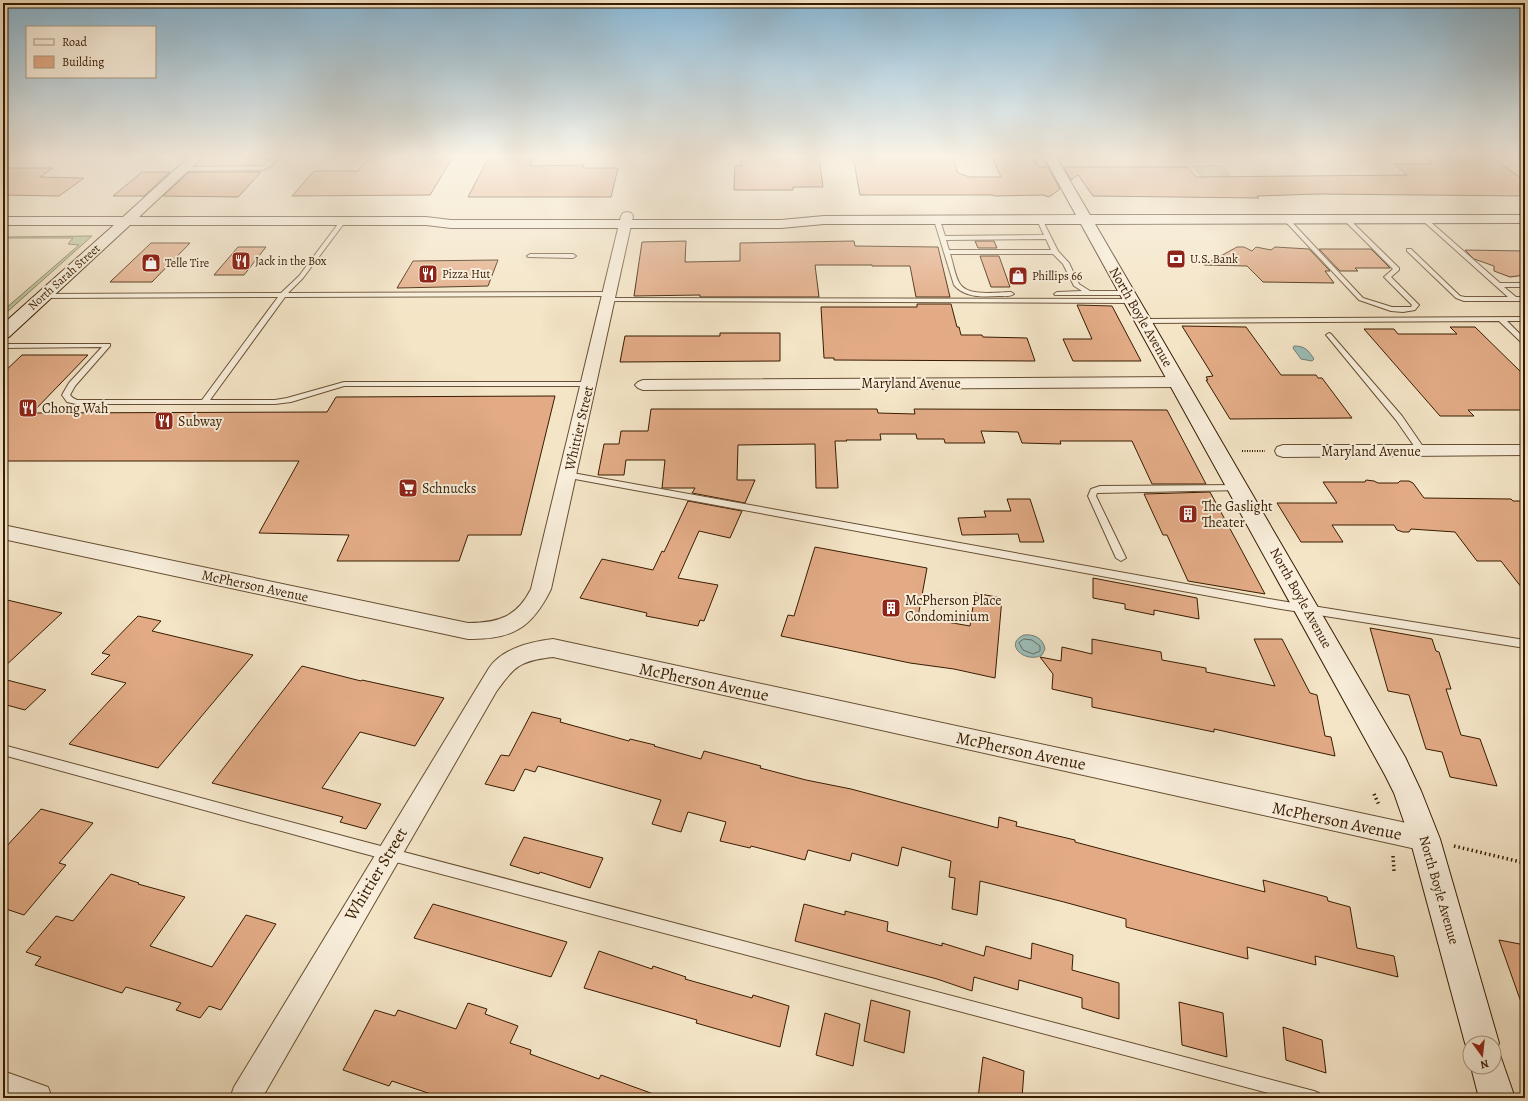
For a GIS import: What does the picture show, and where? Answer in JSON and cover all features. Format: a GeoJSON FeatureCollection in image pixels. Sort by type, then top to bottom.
{"type":"FeatureCollection","features":[{"type":"Feature","properties":{"kind":"main road","name":"North Sarah Street"},"geometry":{"type":"LineString","coordinates":[[3,333],[140,208]]}},
{"type":"Feature","properties":{"kind":"main road","name":"North Boyle Avenue"},"geometry":{"type":"LineString","coordinates":[[1079,208],[1395,766],[1407,791],[1425,839],[1480,1035]]}},
{"type":"Feature","properties":{"kind":"main road"},"geometry":{"type":"LineString","coordinates":[[3,221],[426,221],[451,224],[626,220],[782,224],[824,220],[1525,219]]}},
{"type":"Feature","properties":{"kind":"main road"},"geometry":{"type":"LineString","coordinates":[[1490,1075],[1497,1098]]}},
{"type":"Feature","properties":{"kind":"street","name":"Whittier Street"},"geometry":{"type":"LineString","coordinates":[[507,626],[530,610],[541,589],[626,220]]}},
{"type":"Feature","properties":{"kind":"street","name":"Maryland Avenue"},"geometry":{"type":"LineString","coordinates":[[643,385],[1178,382]]}},
{"type":"Feature","properties":{"kind":"street","name":"Maryland Avenue"},"geometry":{"type":"LineString","coordinates":[[1282,451],[1525,450]]}},
{"type":"Feature","properties":{"kind":"street","name":"McPherson Avenue"},"geometry":{"type":"LineString","coordinates":[[3,532],[468,631],[484,632],[507,626]]}},
{"type":"Feature","properties":{"kind":"street","name":"McPherson Avenue"},"geometry":{"type":"LineString","coordinates":[[516,657],[536,650],[553,648],[1425,839]]}},
{"type":"Feature","properties":{"kind":"street","name":"Whittier Street"},"geometry":{"type":"LineString","coordinates":[[245,1098],[488,686],[499,669],[516,657]]}},
{"type":"Feature","properties":{"kind":"street"},"geometry":{"type":"LineString","coordinates":[[3,1086],[37,1098]]}},
{"type":"Feature","properties":{"kind":"lane"},"geometry":{"type":"LineString","coordinates":[[1286,219],[1361,299],[1390,309],[1413,309],[1416,305],[1388,277],[1397,269],[1346,219]]}},
{"type":"Feature","properties":{"kind":"lane"},"geometry":{"type":"LineString","coordinates":[[1424,219],[1514,299]]}},
{"type":"Feature","properties":{"kind":"lane"},"geometry":{"type":"LineString","coordinates":[[937,220],[957,285],[962,291],[971,294],[1011,294]]}},
{"type":"Feature","properties":{"kind":"lane"},"geometry":{"type":"LineString","coordinates":[[1040,220],[1055,252],[1066,262],[1076,285],[1089,292],[1134,305]]}},
{"type":"Feature","properties":{"kind":"lane"},"geometry":{"type":"LineString","coordinates":[[204,402],[283,295],[301,277],[343,221]]}},
{"type":"Feature","properties":{"kind":"lane"},"geometry":{"type":"LineString","coordinates":[[942,238],[1021,239],[1048,237]]}},
{"type":"Feature","properties":{"kind":"lane"},"geometry":{"type":"LineString","coordinates":[[946,252],[974,250],[1026,250],[1055,252]]}},
{"type":"Feature","properties":{"kind":"lane"},"geometry":{"type":"LineString","coordinates":[[1409,250],[1458,297],[1464,299],[1525,299]]}},
{"type":"Feature","properties":{"kind":"lane"},"geometry":{"type":"LineString","coordinates":[[530,256],[573,256]]}},
{"type":"Feature","properties":{"kind":"lane"},"geometry":{"type":"LineString","coordinates":[[1499,285],[1525,285]]}},
{"type":"Feature","properties":{"kind":"lane"},"geometry":{"type":"LineString","coordinates":[[1057,294],[1089,292]]}},
{"type":"Feature","properties":{"kind":"lane"},"geometry":{"type":"LineString","coordinates":[[44,296],[283,295],[609,297],[1134,305],[1525,319]]}},
{"type":"Feature","properties":{"kind":"lane"},"geometry":{"type":"LineString","coordinates":[[1501,319],[1525,343]]}},
{"type":"Feature","properties":{"kind":"lane"},"geometry":{"type":"LineString","coordinates":[[1329,335],[1399,418],[1422,451]]}},
{"type":"Feature","properties":{"kind":"lane"},"geometry":{"type":"LineString","coordinates":[[3,346],[108,345],[72,385],[66,395],[70,400],[76,402],[275,402],[288,400],[344,384],[588,384]]}},
{"type":"Feature","properties":{"kind":"lane"},"geometry":{"type":"LineString","coordinates":[[568,475],[1275,604],[1525,644]]}},
{"type":"Feature","properties":{"kind":"lane"},"geometry":{"type":"LineString","coordinates":[[1121,558],[1094,503],[1092,496],[1094,491],[1100,489],[1238,488]]}},
{"type":"Feature","properties":{"kind":"lane"},"geometry":{"type":"LineString","coordinates":[[3,750],[388,854],[1314,1098]]}},
{"type":"Feature","properties":{"kind":"path"},"geometry":{"type":"LineString","coordinates":[[1217,451],[1282,451]]}},
{"type":"Feature","properties":{"kind":"path"},"geometry":{"type":"LineString","coordinates":[[1425,839],[1525,863]]}},
{"type":"Feature","properties":{"kind":"green space"},"geometry":{"type":"Polygon","coordinates":[[[92,236],[7,312],[3,312],[3,309],[5,309],[79,245],[68,244],[73,238],[3,237],[92,236]]]}},
{"type":"Feature","properties":{"kind":"water"},"geometry":{"type":"Polygon","coordinates":[[[1294,346],[1306,349],[1314,359],[1312,361],[1301,359],[1293,348],[1294,346]]]}},
{"type":"Feature","properties":{"kind":"water"},"geometry":{"type":"Polygon","coordinates":[[[1024,635],[1035,636],[1040,639],[1045,649],[1042,655],[1029,657],[1019,652],[1016,648],[1016,643],[1018,639],[1024,635]]]}},
{"type":"Feature","properties":{"kind":"building"},"geometry":{"type":"Polygon","coordinates":[[[686,241],[685,262],[740,261],[740,243],[854,241],[855,246],[938,247],[950,297],[916,297],[910,266],[872,265],[815,265],[819,297],[700,297],[700,295],[634,296],[642,242],[686,241]]]}},
{"type":"Feature","properties":{"kind":"building"},"geometry":{"type":"Polygon","coordinates":[[[975,241],[994,241],[997,248],[978,248],[975,241]]]}},
{"type":"Feature","properties":{"kind":"building","name":"Telle Tire"},"geometry":{"type":"Polygon","coordinates":[[[151,243],[190,243],[152,282],[110,282],[151,243]]]}},
{"type":"Feature","properties":{"kind":"building","name":"Jack in the Box"},"geometry":{"type":"Polygon","coordinates":[[[238,247],[266,247],[244,275],[214,275],[238,247]]]}},
{"type":"Feature","properties":{"kind":"building"},"geometry":{"type":"Polygon","coordinates":[[[1237,247],[1244,247],[1252,251],[1256,247],[1271,250],[1275,247],[1309,249],[1330,271],[1325,271],[1334,283],[1263,282],[1247,266],[1204,265],[1237,247]]]}},
{"type":"Feature","properties":{"kind":"building"},"geometry":{"type":"Polygon","coordinates":[[[1319,249],[1371,249],[1390,268],[1355,268],[1358,271],[1340,271],[1319,249]]]}},
{"type":"Feature","properties":{"kind":"building"},"geometry":{"type":"Polygon","coordinates":[[[1465,250],[1525,251],[1525,275],[1510,277],[1494,271],[1494,266],[1474,259],[1465,250]]]}},
{"type":"Feature","properties":{"kind":"building"},"geometry":{"type":"Polygon","coordinates":[[[980,256],[999,256],[1010,287],[991,287],[980,256]]]}},
{"type":"Feature","properties":{"kind":"building"},"geometry":{"type":"Polygon","coordinates":[[[498,260],[488,286],[397,288],[413,261],[498,260]]]}},
{"type":"Feature","properties":{"kind":"building"},"geometry":{"type":"Polygon","coordinates":[[[917,304],[951,304],[957,327],[959,327],[961,335],[1027,338],[1035,361],[834,360],[834,358],[824,358],[821,307],[917,307],[917,304]]]}},
{"type":"Feature","properties":{"kind":"building"},"geometry":{"type":"Polygon","coordinates":[[[1077,305],[1112,306],[1141,361],[1073,361],[1063,339],[1092,339],[1077,305]]]}},
{"type":"Feature","properties":{"kind":"building"},"geometry":{"type":"Polygon","coordinates":[[[1182,326],[1246,327],[1281,375],[1316,375],[1318,378],[1322,378],[1352,418],[1230,419],[1206,380],[1208,380],[1206,377],[1213,376],[1182,326]]]}},
{"type":"Feature","properties":{"kind":"building"},"geometry":{"type":"Polygon","coordinates":[[[1450,327],[1475,327],[1525,376],[1525,410],[1468,410],[1474,416],[1440,416],[1364,329],[1394,329],[1398,334],[1457,334],[1450,327]]]}},
{"type":"Feature","properties":{"kind":"building"},"geometry":{"type":"Polygon","coordinates":[[[720,333],[780,333],[780,361],[620,362],[625,336],[720,336],[720,333]]]}},
{"type":"Feature","properties":{"kind":"building","name":"Schnucks"},"geometry":{"type":"Polygon","coordinates":[[[22,355],[88,355],[32,413],[327,412],[336,397],[555,396],[521,535],[468,535],[459,561],[337,561],[349,535],[259,533],[299,461],[3,461],[3,373],[22,355]]]}},
{"type":"Feature","properties":{"kind":"building"},"geometry":{"type":"Polygon","coordinates":[[[651,409],[877,409],[878,413],[915,414],[914,409],[1167,410],[1206,484],[1152,484],[1132,441],[1060,441],[1061,444],[1022,443],[1018,432],[981,431],[985,443],[945,443],[944,439],[917,439],[916,434],[880,434],[881,440],[835,441],[838,488],[816,488],[815,444],[738,445],[737,480],[755,480],[745,503],[692,493],[695,488],[662,488],[665,460],[626,460],[624,475],[598,475],[604,444],[619,444],[621,431],[648,431],[651,409]]]}},
{"type":"Feature","properties":{"kind":"building"},"geometry":{"type":"Polygon","coordinates":[[[1366,480],[1378,483],[1398,483],[1400,481],[1409,481],[1413,483],[1424,498],[1511,499],[1513,501],[1525,501],[1525,592],[1501,561],[1477,561],[1455,532],[1411,529],[1409,532],[1403,532],[1397,530],[1394,525],[1332,525],[1343,542],[1301,542],[1277,503],[1337,503],[1323,482],[1365,482],[1366,480]]]}},
{"type":"Feature","properties":{"kind":"building"},"geometry":{"type":"Polygon","coordinates":[[[1210,492],[1265,594],[1188,581],[1167,535],[1163,535],[1144,494],[1210,492]]]}},
{"type":"Feature","properties":{"kind":"building"},"geometry":{"type":"Polygon","coordinates":[[[1007,499],[1030,499],[1044,542],[1020,542],[1018,534],[962,535],[958,518],[986,517],[984,511],[1011,511],[1007,499]]]}},
{"type":"Feature","properties":{"kind":"building"},"geometry":{"type":"Polygon","coordinates":[[[688,501],[742,511],[730,538],[699,531],[678,578],[718,585],[704,621],[700,620],[698,626],[646,616],[647,613],[580,598],[602,559],[653,570],[662,551],[664,552],[688,501]]]}},
{"type":"Feature","properties":{"kind":"building"},"geometry":{"type":"Polygon","coordinates":[[[815,547],[927,568],[918,617],[970,626],[975,593],[1002,598],[995,678],[954,669],[910,663],[781,636],[788,615],[794,616],[815,547]]]}},
{"type":"Feature","properties":{"kind":"building"},"geometry":{"type":"Polygon","coordinates":[[[1093,578],[1197,598],[1199,619],[1154,610],[1154,615],[1125,609],[1125,604],[1093,598],[1093,578]]]}},
{"type":"Feature","properties":{"kind":"building"},"geometry":{"type":"Polygon","coordinates":[[[3,599],[62,613],[3,668],[3,599]]]}},
{"type":"Feature","properties":{"kind":"building"},"geometry":{"type":"Polygon","coordinates":[[[138,616],[161,621],[152,631],[253,655],[158,768],[69,744],[126,683],[91,674],[110,655],[102,653],[138,616]]]}},
{"type":"Feature","properties":{"kind":"building"},"geometry":{"type":"Polygon","coordinates":[[[1370,628],[1432,639],[1436,651],[1439,652],[1451,689],[1446,689],[1461,735],[1480,739],[1497,786],[1450,777],[1442,752],[1426,749],[1409,695],[1388,691],[1370,628]]]}},
{"type":"Feature","properties":{"kind":"building"},"geometry":{"type":"Polygon","coordinates":[[[1092,639],[1161,652],[1162,660],[1206,668],[1206,672],[1275,686],[1254,639],[1282,639],[1310,693],[1317,695],[1325,736],[1331,737],[1335,756],[1214,729],[1214,732],[1092,707],[1092,698],[1052,689],[1053,674],[1040,657],[1061,661],[1062,647],[1092,654],[1092,639]]]}},
{"type":"Feature","properties":{"kind":"building"},"geometry":{"type":"Polygon","coordinates":[[[302,666],[361,681],[444,698],[415,746],[360,732],[322,788],[381,804],[366,829],[340,822],[343,817],[212,783],[302,666]]]}},
{"type":"Feature","properties":{"kind":"building"},"geometry":{"type":"Polygon","coordinates":[[[3,679],[46,690],[25,710],[3,704],[3,679]]]}},
{"type":"Feature","properties":{"kind":"building"},"geometry":{"type":"Polygon","coordinates":[[[532,712],[561,719],[560,722],[629,741],[630,739],[655,745],[654,746],[701,759],[704,751],[761,766],[760,768],[806,780],[851,789],[998,828],[999,817],[1017,822],[1016,826],[1075,840],[1075,842],[1265,892],[1263,880],[1327,897],[1328,901],[1350,907],[1357,948],[1394,956],[1398,977],[1315,956],[1316,965],[1247,947],[1248,959],[1126,927],[1126,919],[980,881],[977,915],[952,909],[955,878],[949,877],[951,861],[902,847],[898,866],[852,853],[850,861],[808,850],[805,860],[751,846],[750,848],[720,841],[726,822],[688,812],[681,832],[652,824],[661,800],[538,766],[535,772],[525,769],[514,791],[485,784],[501,755],[509,756],[532,712]]]}},
{"type":"Feature","properties":{"kind":"building"},"geometry":{"type":"Polygon","coordinates":[[[41,809],[93,823],[59,863],[66,865],[24,915],[3,908],[3,850],[41,809]]]}},
{"type":"Feature","properties":{"kind":"building"},"geometry":{"type":"Polygon","coordinates":[[[524,837],[603,858],[590,888],[540,872],[539,874],[510,865],[524,837]]]}},
{"type":"Feature","properties":{"kind":"building"},"geometry":{"type":"Polygon","coordinates":[[[111,874],[139,883],[138,884],[185,897],[150,946],[212,967],[246,915],[276,924],[221,1010],[209,1006],[200,1018],[176,1010],[181,1003],[126,987],[122,993],[35,965],[41,957],[26,952],[56,916],[73,921],[111,874]]]}},
{"type":"Feature","properties":{"kind":"building"},"geometry":{"type":"Polygon","coordinates":[[[433,904],[567,942],[551,977],[414,938],[433,904]]]}},
{"type":"Feature","properties":{"kind":"building"},"geometry":{"type":"Polygon","coordinates":[[[804,904],[845,915],[845,911],[888,922],[887,931],[942,946],[942,943],[984,956],[986,946],[1031,959],[1032,943],[1073,955],[1072,970],[1119,983],[1119,1019],[1082,1008],[1082,998],[1019,980],[1018,990],[974,977],[972,991],[937,979],[795,941],[804,904]]]}},
{"type":"Feature","properties":{"kind":"building"},"geometry":{"type":"Polygon","coordinates":[[[1499,940],[1525,945],[1525,1005],[1522,1005],[1499,940]]]}},
{"type":"Feature","properties":{"kind":"building"},"geometry":{"type":"Polygon","coordinates":[[[599,951],[652,969],[653,966],[686,977],[685,979],[752,998],[753,995],[789,1006],[780,1047],[696,1023],[697,1020],[584,988],[599,951]]]}},
{"type":"Feature","properties":{"kind":"building"},"geometry":{"type":"Polygon","coordinates":[[[871,1000],[910,1011],[904,1053],[864,1041],[871,1000]]]}},
{"type":"Feature","properties":{"kind":"building"},"geometry":{"type":"Polygon","coordinates":[[[1179,1002],[1223,1013],[1227,1057],[1182,1045],[1179,1002]]]}},
{"type":"Feature","properties":{"kind":"building"},"geometry":{"type":"Polygon","coordinates":[[[468,1003],[487,1009],[485,1014],[518,1026],[510,1043],[531,1050],[530,1054],[599,1079],[601,1075],[659,1096],[658,1098],[443,1098],[392,1081],[389,1086],[343,1070],[375,1010],[395,1016],[398,1010],[456,1029],[468,1003]]]}},
{"type":"Feature","properties":{"kind":"building"},"geometry":{"type":"Polygon","coordinates":[[[825,1013],[860,1024],[853,1066],[816,1055],[825,1013]]]}},
{"type":"Feature","properties":{"kind":"building"},"geometry":{"type":"Polygon","coordinates":[[[1283,1027],[1322,1040],[1326,1073],[1286,1060],[1283,1027]]]}},
{"type":"Feature","properties":{"kind":"building"},"geometry":{"type":"Polygon","coordinates":[[[983,1057],[1024,1071],[1022,1098],[978,1098],[983,1057]]]}},
{"type":"Feature","properties":{"kind":"place","name":"U.S. Bank"},"geometry":{"type":"Point","coordinates":[1176,259]}},
{"type":"Feature","properties":{"kind":"place","name":"Jack in the Box"},"geometry":{"type":"Point","coordinates":[241,261]}},
{"type":"Feature","properties":{"kind":"place","name":"Telle Tire"},"geometry":{"type":"Point","coordinates":[151,263]}},
{"type":"Feature","properties":{"kind":"place","name":"Pizza Hut"},"geometry":{"type":"Point","coordinates":[428,274]}},
{"type":"Feature","properties":{"kind":"place","name":"Phillips 66"},"geometry":{"type":"Point","coordinates":[1018,276]}},
{"type":"Feature","properties":{"kind":"place","name":"Chong Wah"},"geometry":{"type":"Point","coordinates":[28,408]}},
{"type":"Feature","properties":{"kind":"place","name":"Subway"},"geometry":{"type":"Point","coordinates":[164,421]}},
{"type":"Feature","properties":{"kind":"place","name":"Schnucks"},"geometry":{"type":"Point","coordinates":[408,488]}},
{"type":"Feature","properties":{"kind":"place","name":"The Gaslight Theater"},"geometry":{"type":"Point","coordinates":[1188,514]}},
{"type":"Feature","properties":{"kind":"place","name":"McPherson Place Condominium"},"geometry":{"type":"Point","coordinates":[891,608]}}]}
